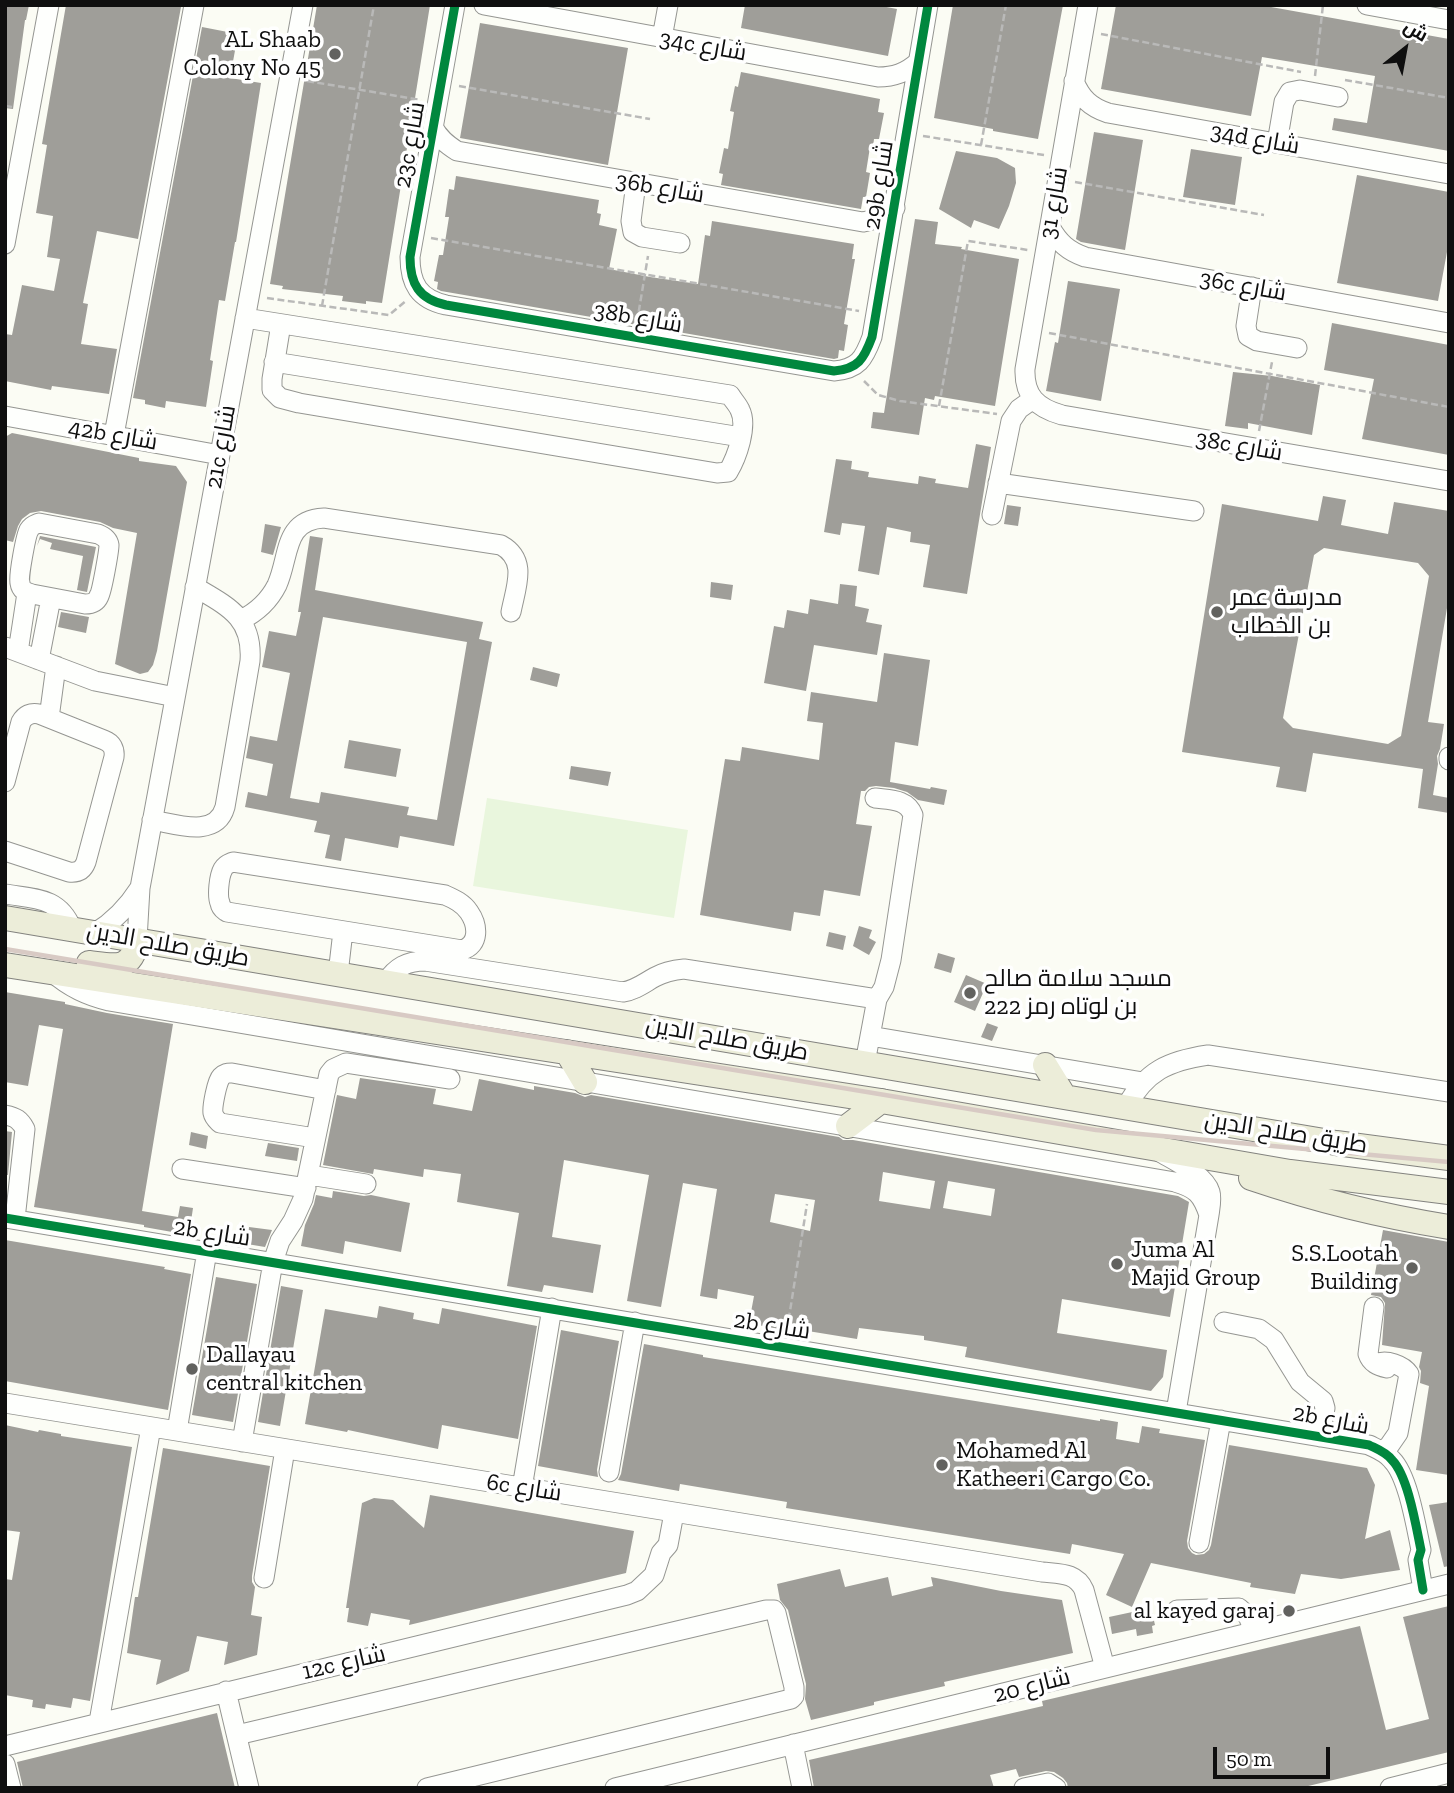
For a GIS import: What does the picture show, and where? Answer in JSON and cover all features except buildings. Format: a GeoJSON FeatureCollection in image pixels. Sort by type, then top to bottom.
{"type":"FeatureCollection","features":[{"type":"Feature","properties":{"kind":"main road","name":"طريق صلاح الدين"},"geometry":{"type":"LineString","coordinates":[[5,918],[1336,1143],[1449,1158]]}},
{"type":"Feature","properties":{"kind":"main road"},"geometry":{"type":"LineString","coordinates":[[5,949],[114,966],[131,958],[136,950],[137,940]]}},
{"type":"Feature","properties":{"kind":"main road","name":"طريق صلاح الدين"},"geometry":{"type":"LineString","coordinates":[[5,965],[881,1101],[1290,1172],[1449,1192]]}},
{"type":"Feature","properties":{"kind":"main road"},"geometry":{"type":"LineString","coordinates":[[567,1052],[586,1082]]}},
{"type":"Feature","properties":{"kind":"main road"},"geometry":{"type":"LineString","coordinates":[[1045,1065],[1065,1096]]}},
{"type":"Feature","properties":{"kind":"main road"},"geometry":{"type":"LineString","coordinates":[[848,1126],[881,1101]]}},
{"type":"Feature","properties":{"kind":"main road"},"geometry":{"type":"LineString","coordinates":[[1192,1155],[1274,1186],[1316,1198],[1401,1219],[1449,1227]]}},
{"type":"Feature","properties":{"kind":"main road"},"geometry":{"type":"LineString","coordinates":[[1290,1172],[1376,1193],[1449,1206]]}},
{"type":"Feature","properties":{"kind":"street"},"geometry":{"type":"LineString","coordinates":[[5,244],[49,5]]}},
{"type":"Feature","properties":{"kind":"street"},"geometry":{"type":"LineString","coordinates":[[114,435],[194,5]]}},
{"type":"Feature","properties":{"kind":"street","name":"21c شارع"},"geometry":{"type":"LineString","coordinates":[[137,940],[140,888],[152,820],[303,5]]}},
{"type":"Feature","properties":{"kind":"street","name":"23c شارع"},"geometry":{"type":"LineString","coordinates":[[419,291],[413,281],[410,257],[455,5]]}},
{"type":"Feature","properties":{"kind":"street","name":"34c شارع"},"geometry":{"type":"LineString","coordinates":[[484,5],[878,77],[900,75],[918,62]]}},
{"type":"Feature","properties":{"kind":"street"},"geometry":{"type":"LineString","coordinates":[[662,38],[668,5]]}},
{"type":"Feature","properties":{"kind":"street","name":"29b شارع"},"geometry":{"type":"LineString","coordinates":[[855,366],[868,348],[872,337],[928,5]]}},
{"type":"Feature","properties":{"kind":"street","name":"شارع 31"},"geometry":{"type":"LineString","coordinates":[[1033,399],[1024,380],[1088,5]]}},
{"type":"Feature","properties":{"kind":"street"},"geometry":{"type":"LineString","coordinates":[[1367,5],[1449,20]]}},
{"type":"Feature","properties":{"kind":"street","name":"34d شارع"},"geometry":{"type":"LineString","coordinates":[[1074,81],[1086,102],[1108,113],[1449,174]]}},
{"type":"Feature","properties":{"kind":"street"},"geometry":{"type":"LineString","coordinates":[[1277,143],[1286,96],[1290,92],[1295,90],[1312,93],[1340,88]]}},
{"type":"Feature","properties":{"kind":"street","name":"36b شارع"},"geometry":{"type":"LineString","coordinates":[[433,127],[439,137],[457,151],[851,221],[875,220],[895,208]]}},
{"type":"Feature","properties":{"kind":"street"},"geometry":{"type":"LineString","coordinates":[[636,183],[631,227],[633,232],[637,236],[680,243]]}},
{"type":"Feature","properties":{"kind":"street","name":"36c شارع"},"geometry":{"type":"LineString","coordinates":[[1050,227],[1064,247],[1085,257],[1449,323]]}},
{"type":"Feature","properties":{"kind":"street"},"geometry":{"type":"LineString","coordinates":[[1252,287],[1246,326],[1248,336],[1257,341],[1297,348]]}},
{"type":"Feature","properties":{"kind":"street","name":"38b شارع"},"geometry":{"type":"LineString","coordinates":[[419,291],[426,298],[446,305],[823,370],[845,370],[855,366]]}},
{"type":"Feature","properties":{"kind":"street"},"geometry":{"type":"LineString","coordinates":[[245,318],[730,396],[741,410],[743,425],[738,450],[728,472],[717,473],[280,398],[272,390],[271,379],[281,324]]}},
{"type":"Feature","properties":{"kind":"street"},"geometry":{"type":"LineString","coordinates":[[274,362],[741,437]]}},
{"type":"Feature","properties":{"kind":"street"},"geometry":{"type":"LineString","coordinates":[[992,515],[1011,421],[1019,409],[1033,399]]}},
{"type":"Feature","properties":{"kind":"street","name":"38c شارع"},"geometry":{"type":"LineString","coordinates":[[1033,399],[1041,407],[1062,415],[1449,481]]}},
{"type":"Feature","properties":{"kind":"street","name":"42b شارع"},"geometry":{"type":"LineString","coordinates":[[5,415],[220,455]]}},
{"type":"Feature","properties":{"kind":"street"},"geometry":{"type":"LineString","coordinates":[[998,483],[1194,511]]}},
{"type":"Feature","properties":{"kind":"street"},"geometry":{"type":"LineString","coordinates":[[242,620],[253,614],[271,596],[282,572],[290,540],[296,530],[313,519],[501,545],[509,549],[518,564],[519,573],[511,611]]}},
{"type":"Feature","properties":{"kind":"street"},"geometry":{"type":"LineString","coordinates":[[43,523],[105,538],[109,550],[96,600],[85,604],[51,598],[27,593],[21,587],[19,579],[28,531],[34,525],[43,523]]}},
{"type":"Feature","properties":{"kind":"street"},"geometry":{"type":"LineString","coordinates":[[152,820],[207,827],[223,814],[251,646],[242,620],[229,607],[195,587]]}},
{"type":"Feature","properties":{"kind":"street"},"geometry":{"type":"LineString","coordinates":[[27,593],[12,649],[96,681],[174,704]]}},
{"type":"Feature","properties":{"kind":"street"},"geometry":{"type":"LineString","coordinates":[[49,718],[51,598]]}},
{"type":"Feature","properties":{"kind":"street"},"geometry":{"type":"LineString","coordinates":[[5,782],[23,719],[30,714],[49,718],[108,742],[114,749],[82,869],[69,872],[5,851]]}},
{"type":"Feature","properties":{"kind":"street"},"geometry":{"type":"LineString","coordinates":[[865,1063],[877,999],[891,960],[913,815],[904,803],[875,798]]}},
{"type":"Feature","properties":{"kind":"street"},"geometry":{"type":"LineString","coordinates":[[233,862],[445,895],[462,904],[469,912],[474,920],[476,937],[472,946],[462,950],[343,931],[227,912],[219,903],[223,869],[233,862]]}},
{"type":"Feature","properties":{"kind":"street","name":"21c شارع"},"geometry":{"type":"LineString","coordinates":[[83,931],[108,925],[121,914],[140,888]]}},
{"type":"Feature","properties":{"kind":"street"},"geometry":{"type":"LineString","coordinates":[[5,894],[50,902],[83,931]]}},
{"type":"Feature","properties":{"kind":"street"},"geometry":{"type":"LineString","coordinates":[[338,974],[343,931]]}},
{"type":"Feature","properties":{"kind":"street"},"geometry":{"type":"LineString","coordinates":[[386,982],[391,974],[406,963],[425,961],[623,992],[639,988],[658,975],[684,969],[877,999]]}},
{"type":"Feature","properties":{"kind":"street"},"geometry":{"type":"LineString","coordinates":[[52,972],[65,984],[109,1001],[1175,1182],[1199,1192],[1209,1215]]}},
{"type":"Feature","properties":{"kind":"street"},"geometry":{"type":"LineString","coordinates":[[870,1036],[1143,1082]]}},
{"type":"Feature","properties":{"kind":"street"},"geometry":{"type":"LineString","coordinates":[[420,1075],[423,1054]]}},
{"type":"Feature","properties":{"kind":"street"},"geometry":{"type":"LineString","coordinates":[[1126,1107],[1143,1082],[1162,1068],[1184,1058],[1208,1055],[1449,1092]]}},
{"type":"Feature","properties":{"kind":"street"},"geometry":{"type":"LineString","coordinates":[[242,1442],[273,1262],[280,1241],[299,1210],[308,1182],[329,1074],[346,1063],[450,1079]]}},
{"type":"Feature","properties":{"kind":"street"},"geometry":{"type":"LineString","coordinates":[[316,1138],[220,1123],[213,1112],[217,1085],[220,1077],[232,1073],[326,1090]]}},
{"type":"Feature","properties":{"kind":"street"},"geometry":{"type":"LineString","coordinates":[[5,1115],[15,1117],[22,1122],[25,1129],[10,1218]]}},
{"type":"Feature","properties":{"kind":"street"},"geometry":{"type":"LineString","coordinates":[[1154,1148],[1195,1174],[1210,1192],[1209,1215],[1176,1412]]}},
{"type":"Feature","properties":{"kind":"street"},"geometry":{"type":"LineString","coordinates":[[182,1169],[308,1182],[366,1184]]}},
{"type":"Feature","properties":{"kind":"street","name":"2b شارع"},"geometry":{"type":"LineString","coordinates":[[10,1218],[1369,1445],[1382,1451],[1401,1471],[1421,1549],[1428,1558],[1436,1587]]}},
{"type":"Feature","properties":{"kind":"street"},"geometry":{"type":"LineString","coordinates":[[177,1431],[207,1251]]}},
{"type":"Feature","properties":{"kind":"street"},"geometry":{"type":"LineString","coordinates":[[1374,1307],[1369,1358],[1376,1364],[1383,1362],[1397,1365],[1409,1374],[1400,1425],[1394,1440],[1382,1451]]}},
{"type":"Feature","properties":{"kind":"street"},"geometry":{"type":"LineString","coordinates":[[522,1488],[552,1308]]}},
{"type":"Feature","properties":{"kind":"street"},"geometry":{"type":"LineString","coordinates":[[609,1472],[635,1322]]}},
{"type":"Feature","properties":{"kind":"street"},"geometry":{"type":"LineString","coordinates":[[1224,1322],[1259,1329],[1274,1340],[1300,1382],[1323,1402],[1325,1408],[1320,1437]]}},
{"type":"Feature","properties":{"kind":"street","name":"6c شارع"},"geometry":{"type":"LineString","coordinates":[[5,1403],[1042,1572],[1062,1582],[1077,1600],[1100,1669]]}},
{"type":"Feature","properties":{"kind":"street"},"geometry":{"type":"LineString","coordinates":[[1199,1543],[1221,1420]]}},
{"type":"Feature","properties":{"kind":"street"},"geometry":{"type":"LineString","coordinates":[[99,1723],[151,1427]]}},
{"type":"Feature","properties":{"kind":"street"},"geometry":{"type":"LineString","coordinates":[[264,1578],[285,1449]]}},
{"type":"Feature","properties":{"kind":"street","name":"12c شارع"},"geometry":{"type":"LineString","coordinates":[[5,1746],[627,1595],[647,1584],[654,1575],[661,1553],[657,1543],[667,1512]]}},
{"type":"Feature","properties":{"kind":"street","name":"شارع 20"},"geometry":{"type":"LineString","coordinates":[[615,1788],[1436,1587]]}},
{"type":"Feature","properties":{"kind":"street"},"geometry":{"type":"LineString","coordinates":[[1177,1610],[1239,1608],[1248,1616],[1254,1631]]}},
{"type":"Feature","properties":{"kind":"street"},"geometry":{"type":"LineString","coordinates":[[237,1735],[766,1610],[774,1610],[776,1613],[795,1692],[791,1699],[427,1788]]}},
{"type":"Feature","properties":{"kind":"street"},"geometry":{"type":"LineString","coordinates":[[226,1691],[249,1788]]}},
{"type":"Feature","properties":{"kind":"street"},"geometry":{"type":"LineString","coordinates":[[793,1744],[802,1788]]}},
{"type":"Feature","properties":{"kind":"street"},"geometry":{"type":"LineString","coordinates":[[5,1764],[11,1788]]}},
{"type":"Feature","properties":{"kind":"street"},"geometry":{"type":"LineString","coordinates":[[1390,1788],[1449,1773]]}},
{"type":"Feature","properties":{"kind":"street"},"geometry":{"type":"LineString","coordinates":[[1024,1788],[1048,1783],[1056,1788]]}},
{"type":"Feature","properties":{"kind":"path"},"geometry":{"type":"LineString","coordinates":[[322,306],[374,5]]}},
{"type":"Feature","properties":{"kind":"path"},"geometry":{"type":"LineString","coordinates":[[981,145],[1006,5]]}},
{"type":"Feature","properties":{"kind":"path"},"geometry":{"type":"LineString","coordinates":[[1312,93],[1323,5]]}},
{"type":"Feature","properties":{"kind":"path"},"geometry":{"type":"LineString","coordinates":[[1083,31],[1301,72]]}},
{"type":"Feature","properties":{"kind":"path"},"geometry":{"type":"LineString","coordinates":[[290,78],[437,103]]}},
{"type":"Feature","properties":{"kind":"path"},"geometry":{"type":"LineString","coordinates":[[442,83],[650,119]]}},
{"type":"Feature","properties":{"kind":"path"},"geometry":{"type":"LineString","coordinates":[[1340,88],[1449,98]]}},
{"type":"Feature","properties":{"kind":"path"},"geometry":{"type":"LineString","coordinates":[[907,134],[1062,158]]}},
{"type":"Feature","properties":{"kind":"path"},"geometry":{"type":"LineString","coordinates":[[1058,179],[1264,215]]}},
{"type":"Feature","properties":{"kind":"path"},"geometry":{"type":"LineString","coordinates":[[414,235],[876,314]]}},
{"type":"Feature","properties":{"kind":"path"},"geometry":{"type":"LineString","coordinates":[[635,337],[651,239]]}},
{"type":"Feature","properties":{"kind":"path"},"geometry":{"type":"LineString","coordinates":[[939,406],[968,241],[1045,252]]}},
{"type":"Feature","properties":{"kind":"path"},"geometry":{"type":"LineString","coordinates":[[249,296],[389,316],[419,291]]}},
{"type":"Feature","properties":{"kind":"path"},"geometry":{"type":"LineString","coordinates":[[1032,330],[1449,407]]}},
{"type":"Feature","properties":{"kind":"path"},"geometry":{"type":"LineString","coordinates":[[1255,449],[1275,345]]}},
{"type":"Feature","properties":{"kind":"path"},"geometry":{"type":"LineString","coordinates":[[855,366],[867,385],[878,395],[900,401],[994,414],[1008,412],[1033,399]]}},
{"type":"Feature","properties":{"kind":"path"},"geometry":{"type":"LineString","coordinates":[[784,1347],[807,1204]]}},
{"type":"Feature","properties":{"kind":"green space"},"geometry":{"type":"Polygon","coordinates":[[[487,798],[688,830],[674,918],[473,886],[487,798]]]}},
{"type":"Feature","properties":{"kind":"railway"},"geometry":{"type":"LineString","coordinates":[[5,949],[1096,1130],[1449,1162]]}},
{"type":"Feature","properties":{"kind":"cycle path"},"geometry":{"type":"LineString","coordinates":[[455,5],[410,257],[414,282],[423,294],[446,305],[834,371],[849,368],[859,362],[872,337],[928,5]]}},
{"type":"Feature","properties":{"kind":"cycle path"},"geometry":{"type":"LineString","coordinates":[[5,1218],[1369,1445],[1390,1457],[1403,1477],[1421,1550],[1418,1560],[1423,1590]]}},
{"type":"Feature","properties":{"kind":"place","name":"AL Shaab Colony No 45"},"geometry":{"type":"Point","coordinates":[335,54]}},
{"type":"Feature","properties":{"kind":"place","name":"مدرسة عمر بن الخطاب"},"geometry":{"type":"Point","coordinates":[1217,612]}},
{"type":"Feature","properties":{"kind":"place","name":"مسجد سلامة صالح بن لوتاه رمز 222"},"geometry":{"type":"Point","coordinates":[970,993]}},
{"type":"Feature","properties":{"kind":"place","name":"Juma Al Majid Group"},"geometry":{"type":"Point","coordinates":[1117,1264]}},
{"type":"Feature","properties":{"kind":"place","name":"S.S.Lootah Building"},"geometry":{"type":"Point","coordinates":[1412,1268]}},
{"type":"Feature","properties":{"kind":"place","name":"Dallayau central kitchen"},"geometry":{"type":"Point","coordinates":[192,1369]}},
{"type":"Feature","properties":{"kind":"place","name":"Mohamed Al Katheeri Cargo Co."},"geometry":{"type":"Point","coordinates":[942,1465]}},
{"type":"Feature","properties":{"kind":"place","name":"al kayed garaj"},"geometry":{"type":"Point","coordinates":[1289,1611]}}]}
